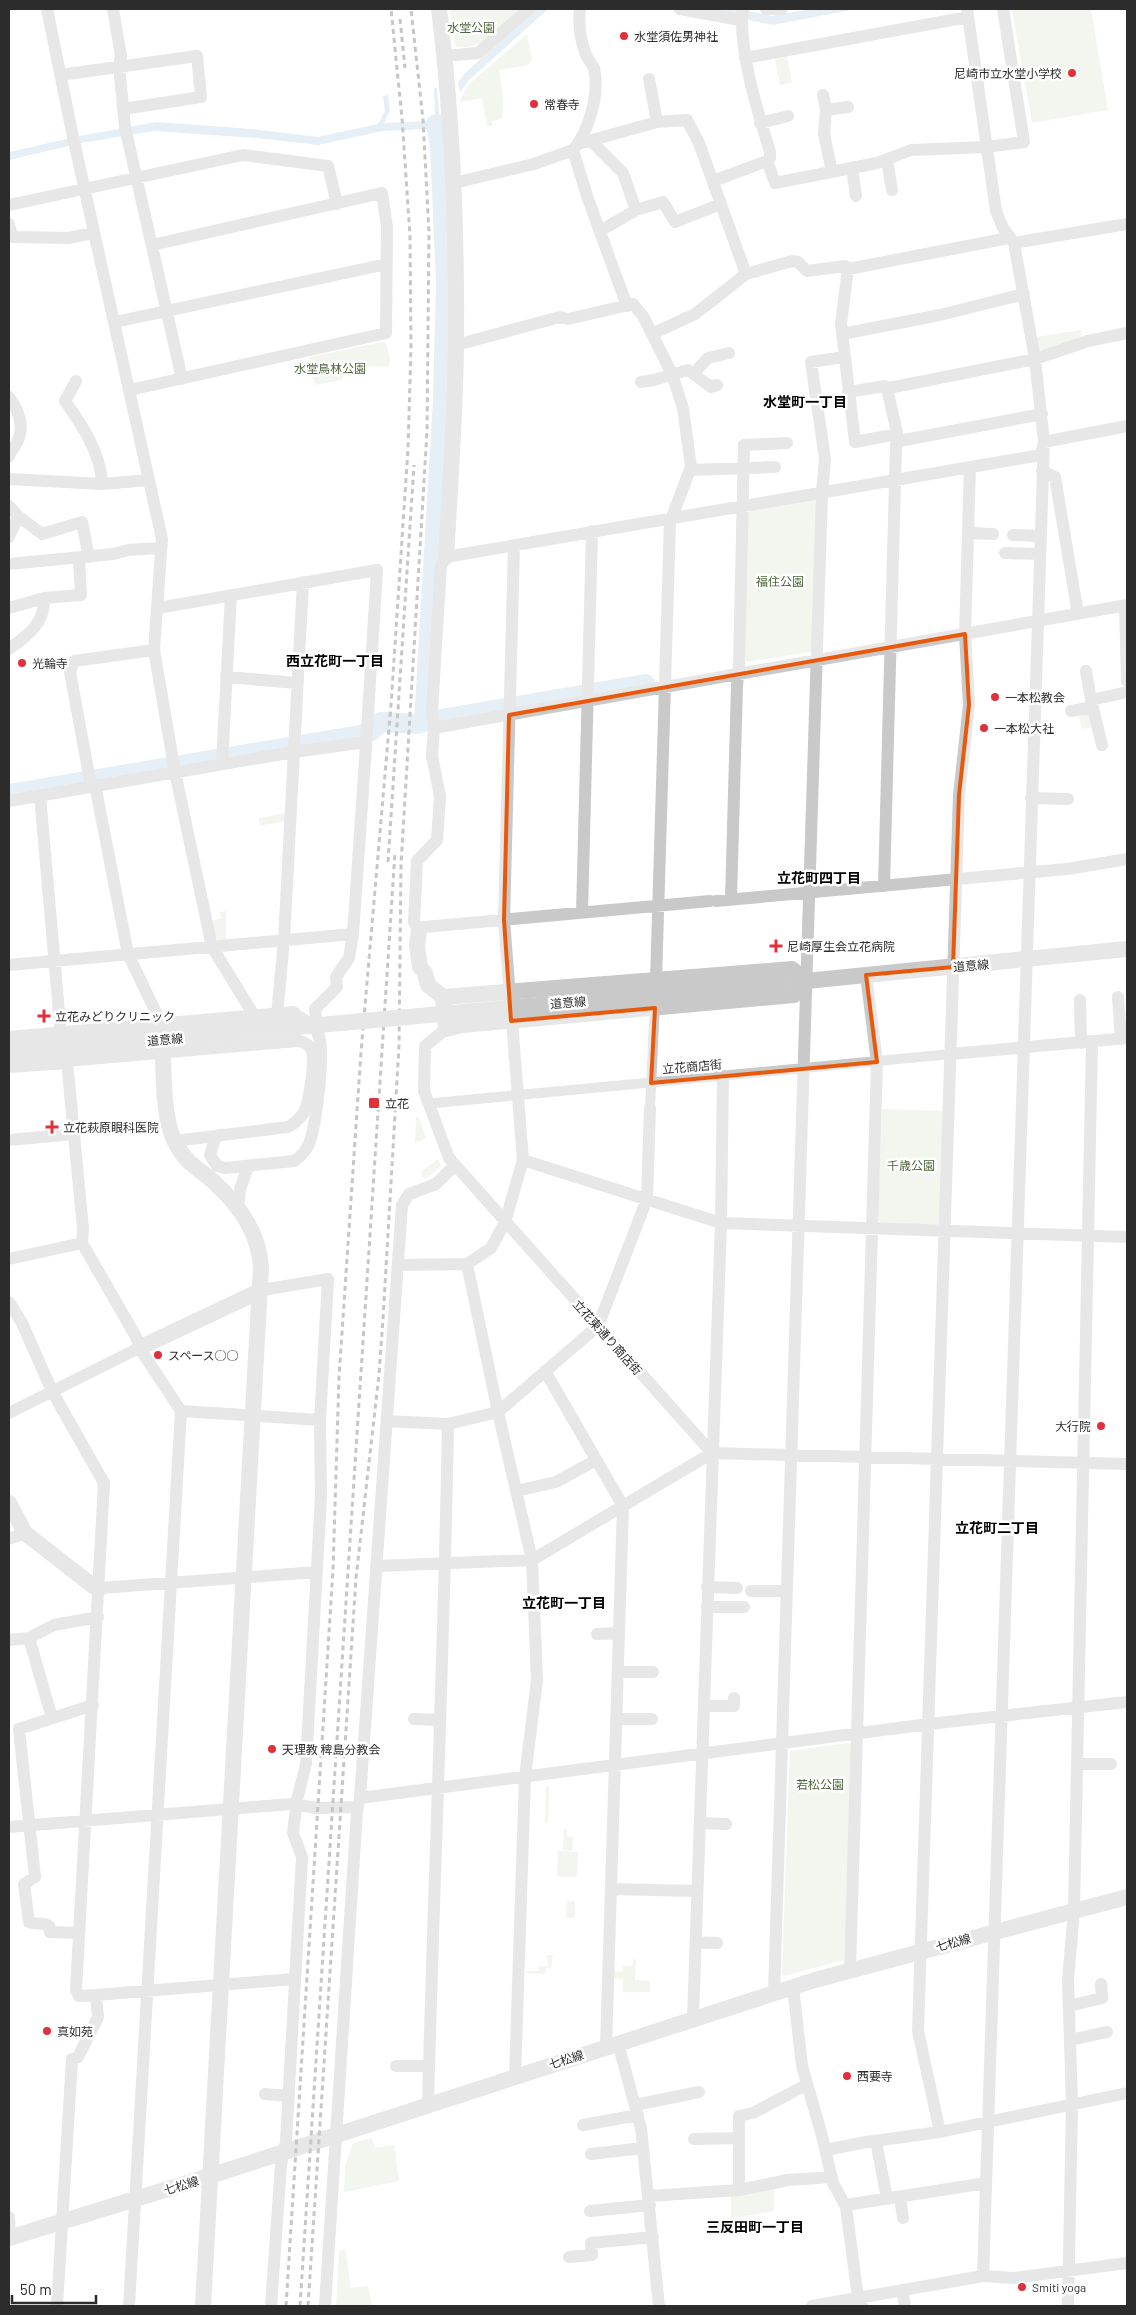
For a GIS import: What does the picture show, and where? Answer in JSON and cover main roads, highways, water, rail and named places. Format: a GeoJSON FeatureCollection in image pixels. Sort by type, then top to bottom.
{"type":"FeatureCollection","features":[{"type":"Feature","properties":{"kind":"water"},"geometry":{"type":"Polygon","coordinates":[[[536,9],[548,9],[469,80],[460,93],[458,82],[465,73],[536,9]]]}},
{"type":"Feature","properties":{"kind":"water"},"geometry":{"type":"Polygon","coordinates":[[[695,9],[738,9],[772,16],[810,9],[856,9],[773,25],[695,9]]]}},
{"type":"Feature","properties":{"kind":"water"},"geometry":{"type":"Polygon","coordinates":[[[434,88],[437,88],[442,149],[438,150],[436,132],[428,129],[383,131],[318,145],[256,138],[154,131],[81,143],[9,160],[9,152],[156,122],[251,129],[318,137],[378,124],[385,111],[383,96],[388,95],[390,111],[384,123],[430,121],[435,117],[434,88]]]}},
{"type":"Feature","properties":{"kind":"waterway"},"geometry":{"type":"LineString","coordinates":[[9,794],[360,735],[371,731],[381,722],[417,724],[424,722],[443,400],[446,283],[440,146],[436,124]]}},
{"type":"Feature","properties":{"kind":"waterway"},"geometry":{"type":"LineString","coordinates":[[424,722],[645,684]]}},
{"type":"Feature","properties":{"kind":"railway"},"geometry":{"type":"LineString","coordinates":[[286,2306],[333,1570],[339,1377],[361,1052],[391,705],[408,449],[411,347],[410,236],[402,118],[391,9]]}},
{"type":"Feature","properties":{"kind":"railway"},"geometry":{"type":"LineString","coordinates":[[308,2306],[356,1578],[379,1374],[383,1319],[399,1046],[401,865],[427,431],[429,233],[423,120],[411,9]]}},
{"type":"Feature","properties":{"kind":"railway"},"geometry":{"type":"LineString","coordinates":[[400,19],[405,68]]}},
{"type":"Feature","properties":{"kind":"railway"},"geometry":{"type":"LineString","coordinates":[[388,862],[414,465]]}},
{"type":"Feature","properties":{"kind":"railway"},"geometry":{"type":"LineString","coordinates":[[300,2306],[395,852]]}},
{"type":"Feature","properties":{"kind":"place","name":"水堂須佐男神社"},"geometry":{"type":"Point","coordinates":[624,36]}},
{"type":"Feature","properties":{"kind":"place","name":"尼崎市立水堂小学校"},"geometry":{"type":"Point","coordinates":[1072,73]}},
{"type":"Feature","properties":{"kind":"place","name":"常春寺"},"geometry":{"type":"Point","coordinates":[534,104]}},
{"type":"Feature","properties":{"kind":"place","name":"光輪寺"},"geometry":{"type":"Point","coordinates":[22,663]}},
{"type":"Feature","properties":{"kind":"place","name":"一本松教会"},"geometry":{"type":"Point","coordinates":[995,697]}},
{"type":"Feature","properties":{"kind":"place","name":"一本松大社"},"geometry":{"type":"Point","coordinates":[984,728]}},
{"type":"Feature","properties":{"kind":"place","name":"尼崎厚生会立花病院"},"geometry":{"type":"Point","coordinates":[776,946]}},
{"type":"Feature","properties":{"kind":"place","name":"立花みどりクリニック"},"geometry":{"type":"Point","coordinates":[44,1016]}},
{"type":"Feature","properties":{"kind":"place","name":"立花"},"geometry":{"type":"Point","coordinates":[374,1103]}},
{"type":"Feature","properties":{"kind":"place","name":"立花萩原眼科医院"},"geometry":{"type":"Point","coordinates":[52,1127]}},
{"type":"Feature","properties":{"kind":"place","name":"スペース○○"},"geometry":{"type":"Point","coordinates":[158,1355]}},
{"type":"Feature","properties":{"kind":"place","name":"大行院"},"geometry":{"type":"Point","coordinates":[1101,1426]}},
{"type":"Feature","properties":{"kind":"place","name":"天理教 稗島分教会"},"geometry":{"type":"Point","coordinates":[272,1749]}},
{"type":"Feature","properties":{"kind":"place","name":"真如苑"},"geometry":{"type":"Point","coordinates":[47,2031]}},
{"type":"Feature","properties":{"kind":"place","name":"西要寺"},"geometry":{"type":"Point","coordinates":[847,2076]}},
{"type":"Feature","properties":{"kind":"place","name":"Smiti yoga"},"geometry":{"type":"Point","coordinates":[1022,2287]}},
{"type":"Feature","properties":{"kind":"district","name":"水堂町一丁目"},"geometry":{"type":"Point","coordinates":[805,401]}},
{"type":"Feature","properties":{"kind":"district","name":"西立花町一丁目"},"geometry":{"type":"Point","coordinates":[335,660]}},
{"type":"Feature","properties":{"kind":"district","name":"立花町四丁目"},"geometry":{"type":"Point","coordinates":[819,877]}},
{"type":"Feature","properties":{"kind":"district","name":"立花町二丁目"},"geometry":{"type":"Point","coordinates":[997,1527]}},
{"type":"Feature","properties":{"kind":"district","name":"立花町一丁目"},"geometry":{"type":"Point","coordinates":[564,1602]}},
{"type":"Feature","properties":{"kind":"district","name":"三反田町一丁目"},"geometry":{"type":"Point","coordinates":[755,2226]}},
{"type":"Feature","properties":{"kind":"park label","name":"水堂公園"},"geometry":{"type":"Point","coordinates":[471,27]}},
{"type":"Feature","properties":{"kind":"park label","name":"水堂鳥林公園"},"geometry":{"type":"Point","coordinates":[330,368]}},
{"type":"Feature","properties":{"kind":"park label","name":"福住公園"},"geometry":{"type":"Point","coordinates":[780,581]}},
{"type":"Feature","properties":{"kind":"park label","name":"千歳公園"},"geometry":{"type":"Point","coordinates":[911,1165]}},
{"type":"Feature","properties":{"kind":"park label","name":"若松公園"},"geometry":{"type":"Point","coordinates":[820,1784]}}]}
